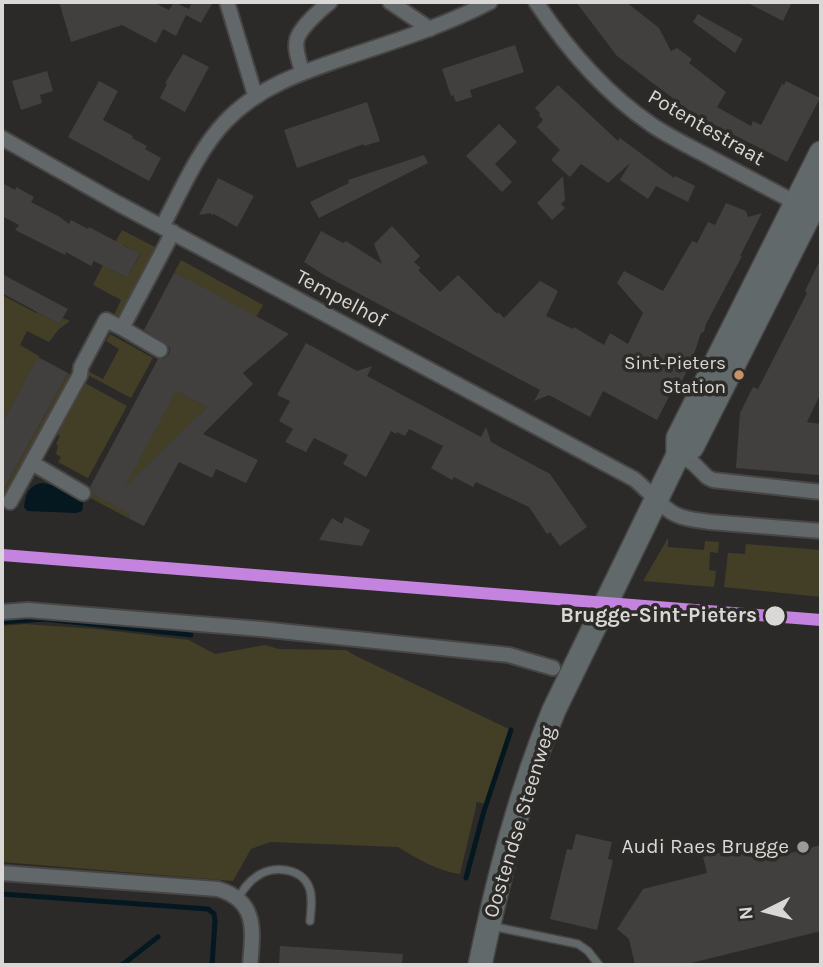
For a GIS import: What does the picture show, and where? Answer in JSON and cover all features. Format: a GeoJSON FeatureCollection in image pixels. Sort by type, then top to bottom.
{"type":"FeatureCollection","features":[{"type":"Feature","properties":{"kind":"main road","name":"Oostendse Steenweg"},"geometry":{"type":"LineString","coordinates":[[481,965],[501,874],[541,741],[678,456],[678,438],[809,202],[821,153]]}},
{"type":"Feature","properties":{"kind":"street"},"geometry":{"type":"LineString","coordinates":[[227,2],[255,95]]}},
{"type":"Feature","properties":{"kind":"street"},"geometry":{"type":"LineString","coordinates":[[302,72],[297,52],[298,38],[330,2]]}},
{"type":"Feature","properties":{"kind":"street"},"geometry":{"type":"LineString","coordinates":[[390,2],[430,29]]}},
{"type":"Feature","properties":{"kind":"street"},"geometry":{"type":"LineString","coordinates":[[122,328],[207,145],[239,108],[272,85],[302,72],[430,29],[490,2]]}},
{"type":"Feature","properties":{"kind":"street","name":"Potentestraat"},"geometry":{"type":"LineString","coordinates":[[536,2],[579,60],[616,96],[653,126],[809,202]]}},
{"type":"Feature","properties":{"kind":"street","name":"Tempelhof"},"geometry":{"type":"LineString","coordinates":[[2,138],[167,230],[634,479],[674,515],[693,520],[821,531]]}},
{"type":"Feature","properties":{"kind":"street"},"geometry":{"type":"LineString","coordinates":[[10,502],[80,375],[81,367],[106,320],[160,350]]}},
{"type":"Feature","properties":{"kind":"street"},"geometry":{"type":"LineString","coordinates":[[678,456],[693,463],[713,480],[821,492]]}},
{"type":"Feature","properties":{"kind":"street"},"geometry":{"type":"LineString","coordinates":[[32,463],[83,493]]}},
{"type":"Feature","properties":{"kind":"street"},"geometry":{"type":"LineString","coordinates":[[2,612],[28,610],[316,635],[509,655],[554,668]]}},
{"type":"Feature","properties":{"kind":"street"},"geometry":{"type":"LineString","coordinates":[[2,873],[230,892],[246,908],[251,919],[253,933],[250,965]]}},
{"type":"Feature","properties":{"kind":"lane"},"geometry":{"type":"LineString","coordinates":[[238,898],[249,882],[259,874],[274,870],[295,872],[303,877],[309,886],[310,921]]}},
{"type":"Feature","properties":{"kind":"lane"},"geometry":{"type":"LineString","coordinates":[[488,926],[578,944],[588,951],[599,965]]}},
{"type":"Feature","properties":{"kind":"shaded area"},"geometry":{"type":"Polygon","coordinates":[[[122,230],[157,248],[122,313],[117,316],[114,315],[121,300],[93,285],[104,263],[127,278],[140,255],[124,245],[112,248],[122,230]]]}},
{"type":"Feature","properties":{"kind":"shaded area"},"geometry":{"type":"Polygon","coordinates":[[[181,260],[263,305],[256,317],[174,273],[181,260]]]}},
{"type":"Feature","properties":{"kind":"shaded area"},"geometry":{"type":"Polygon","coordinates":[[[2,295],[59,324],[63,318],[70,321],[59,329],[49,342],[27,331],[20,345],[39,356],[2,423],[2,295]]]}},
{"type":"Feature","properties":{"kind":"shaded area"},"geometry":{"type":"Polygon","coordinates":[[[110,334],[153,358],[131,398],[88,375],[90,372],[103,379],[119,349],[106,341],[110,334]]]}},
{"type":"Feature","properties":{"kind":"shaded area"},"geometry":{"type":"Polygon","coordinates":[[[68,373],[75,377],[7,500],[2,497],[2,492],[68,373]]]}},
{"type":"Feature","properties":{"kind":"shaded area"},"geometry":{"type":"Polygon","coordinates":[[[149,376],[207,407],[168,446],[128,518],[85,495],[88,491],[114,505],[149,376]]]}},
{"type":"Feature","properties":{"kind":"shaded area"},"geometry":{"type":"Polygon","coordinates":[[[85,383],[127,406],[88,478],[58,462],[61,457],[56,454],[56,444],[60,436],[57,434],[85,383]]]}},
{"type":"Feature","properties":{"kind":"shaded area"},"geometry":{"type":"Polygon","coordinates":[[[668,538],[668,547],[704,550],[705,541],[719,542],[718,553],[710,552],[709,570],[716,571],[714,587],[643,581],[668,538]]]}},
{"type":"Feature","properties":{"kind":"shaded area"},"geometry":{"type":"Polygon","coordinates":[[[746,544],[821,550],[821,597],[724,587],[728,553],[745,554],[746,544]]]}},
{"type":"Feature","properties":{"kind":"shaded area"},"geometry":{"type":"Polygon","coordinates":[[[25,624],[189,640],[215,654],[265,645],[279,649],[346,650],[511,730],[487,804],[476,802],[460,874],[435,867],[398,847],[270,842],[251,849],[233,881],[2,862],[2,626],[25,624]]]}},
{"type":"Feature","properties":{"kind":"water"},"geometry":{"type":"Polygon","coordinates":[[[42,483],[78,496],[83,502],[82,511],[27,511],[24,507],[28,491],[42,483]]]}},
{"type":"Feature","properties":{"kind":"building"},"geometry":{"type":"Polygon","coordinates":[[[59,2],[153,2],[169,10],[174,2],[189,9],[192,2],[213,2],[201,23],[186,15],[176,36],[163,29],[156,43],[122,25],[71,42],[59,2]]]}},
{"type":"Feature","properties":{"kind":"building"},"geometry":{"type":"Polygon","coordinates":[[[576,2],[626,2],[659,28],[671,51],[677,48],[692,59],[689,63],[726,92],[717,107],[751,126],[753,121],[761,125],[786,81],[820,98],[787,162],[695,115],[617,56],[576,2]]]}},
{"type":"Feature","properties":{"kind":"building"},"geometry":{"type":"Polygon","coordinates":[[[746,2],[792,2],[783,21],[746,2]]]}},
{"type":"Feature","properties":{"kind":"building"},"geometry":{"type":"Polygon","coordinates":[[[698,14],[743,39],[735,53],[693,22],[698,14]]]}},
{"type":"Feature","properties":{"kind":"building"},"geometry":{"type":"Polygon","coordinates":[[[515,45],[524,72],[470,90],[472,97],[456,102],[453,95],[451,96],[442,69],[515,45]]]}},
{"type":"Feature","properties":{"kind":"building"},"geometry":{"type":"Polygon","coordinates":[[[183,54],[209,67],[185,112],[160,98],[167,84],[165,83],[183,54]]]}},
{"type":"Feature","properties":{"kind":"building"},"geometry":{"type":"Polygon","coordinates":[[[47,71],[53,91],[40,95],[42,103],[21,110],[12,81],[47,71]]]}},
{"type":"Feature","properties":{"kind":"building"},"geometry":{"type":"Polygon","coordinates":[[[99,81],[118,91],[103,120],[133,136],[132,138],[147,146],[145,149],[161,158],[149,181],[68,137],[99,81]]]}},
{"type":"Feature","properties":{"kind":"building"},"geometry":{"type":"Polygon","coordinates":[[[558,85],[618,141],[620,138],[674,178],[675,176],[695,186],[688,202],[656,186],[648,199],[620,180],[630,163],[608,183],[581,164],[570,177],[551,160],[560,150],[537,127],[543,120],[535,108],[558,85]]]}},
{"type":"Feature","properties":{"kind":"building"},"geometry":{"type":"Polygon","coordinates":[[[367,102],[380,141],[297,168],[284,130],[367,102]]]}},
{"type":"Feature","properties":{"kind":"building"},"geometry":{"type":"Polygon","coordinates":[[[499,124],[517,142],[495,164],[512,182],[502,192],[466,156],[499,124]]]}},
{"type":"Feature","properties":{"kind":"building"},"geometry":{"type":"Polygon","coordinates":[[[424,155],[428,163],[319,218],[310,202],[349,183],[348,180],[424,155]]]}},
{"type":"Feature","properties":{"kind":"building"},"geometry":{"type":"Polygon","coordinates":[[[563,176],[565,200],[561,204],[565,208],[552,220],[537,203],[563,176]]]}},
{"type":"Feature","properties":{"kind":"building"},"geometry":{"type":"Polygon","coordinates":[[[218,178],[254,196],[237,227],[211,213],[199,215],[218,178]]]}},
{"type":"Feature","properties":{"kind":"building"},"geometry":{"type":"Polygon","coordinates":[[[2,183],[34,197],[31,202],[69,224],[71,220],[88,229],[89,227],[140,254],[127,278],[94,261],[91,266],[66,252],[65,255],[15,230],[19,225],[2,216],[2,183]]]}},
{"type":"Feature","properties":{"kind":"building"},"geometry":{"type":"Polygon","coordinates":[[[726,203],[746,211],[748,217],[762,213],[704,332],[701,333],[680,385],[676,383],[657,420],[603,391],[590,417],[549,395],[534,401],[540,390],[304,262],[321,231],[343,243],[346,241],[382,264],[374,244],[392,226],[420,256],[414,262],[421,268],[418,270],[440,292],[458,275],[504,318],[540,281],[558,291],[546,316],[573,329],[574,327],[604,345],[610,333],[628,344],[643,313],[617,283],[624,271],[663,291],[692,241],[697,243],[708,222],[715,225],[726,203]]]}},
{"type":"Feature","properties":{"kind":"building"},"geometry":{"type":"Polygon","coordinates":[[[821,258],[821,393],[807,422],[821,424],[819,475],[736,468],[740,413],[753,387],[758,389],[807,293],[805,291],[821,258]]]}},
{"type":"Feature","properties":{"kind":"building"},"geometry":{"type":"Polygon","coordinates":[[[174,273],[289,334],[243,373],[253,384],[203,434],[258,460],[246,483],[216,469],[212,478],[179,462],[144,526],[128,518],[130,514],[93,494],[90,487],[158,359],[164,359],[169,354],[168,345],[144,330],[174,273]],[[176,391],[124,488],[207,407],[176,391]]]}},
{"type":"Feature","properties":{"kind":"building"},"geometry":{"type":"Polygon","coordinates":[[[2,274],[68,309],[59,324],[2,293],[2,274]]]}},
{"type":"Feature","properties":{"kind":"building"},"geometry":{"type":"Polygon","coordinates":[[[306,343],[357,371],[372,366],[367,376],[481,437],[486,427],[491,442],[550,474],[587,527],[560,546],[550,532],[547,534],[529,507],[476,482],[473,487],[454,477],[452,480],[431,468],[443,446],[409,429],[405,436],[391,431],[366,477],[343,464],[348,455],[314,438],[306,452],[285,442],[293,429],[279,421],[290,401],[277,395],[306,343]]]}},
{"type":"Feature","properties":{"kind":"building"},"geometry":{"type":"Polygon","coordinates":[[[38,357],[68,373],[2,492],[2,423],[38,357]]]}},
{"type":"Feature","properties":{"kind":"building"},"geometry":{"type":"Polygon","coordinates":[[[345,517],[370,530],[362,546],[319,540],[332,518],[342,524],[345,517]]]}},
{"type":"Feature","properties":{"kind":"building"},"geometry":{"type":"Polygon","coordinates":[[[576,834],[612,842],[608,859],[613,860],[597,930],[550,919],[567,849],[572,850],[576,834]]]}},
{"type":"Feature","properties":{"kind":"building"},"geometry":{"type":"Polygon","coordinates":[[[752,845],[754,854],[785,846],[787,854],[821,845],[821,931],[683,965],[635,965],[629,939],[617,929],[643,889],[707,873],[703,857],[752,845]]]}},
{"type":"Feature","properties":{"kind":"building"},"geometry":{"type":"Polygon","coordinates":[[[280,946],[403,954],[402,965],[279,965],[280,946]]]}},
{"type":"Feature","properties":{"kind":"waterway"},"geometry":{"type":"LineString","coordinates":[[2,622],[45,619],[191,635]]}},
{"type":"Feature","properties":{"kind":"waterway"},"geometry":{"type":"LineString","coordinates":[[466,878],[484,811],[511,730]]}},
{"type":"Feature","properties":{"kind":"waterway"},"geometry":{"type":"LineString","coordinates":[[2,894],[208,909],[214,914],[215,921],[212,965]]}},
{"type":"Feature","properties":{"kind":"waterway"},"geometry":{"type":"LineString","coordinates":[[122,965],[158,937]]}},
{"type":"Feature","properties":{"kind":"transit line"},"geometry":{"type":"LineString","coordinates":[[2,555],[821,620]]}},
{"type":"Feature","properties":{"kind":"place","name":"Sint-Pieters Station"},"geometry":{"type":"Point","coordinates":[739,375]}},
{"type":"Feature","properties":{"kind":"place","name":"Brugge-Sint-Pieters"},"geometry":{"type":"Point","coordinates":[775,616]}},
{"type":"Feature","properties":{"kind":"place","name":"Audi Raes Brugge"},"geometry":{"type":"Point","coordinates":[803,847]}}]}
